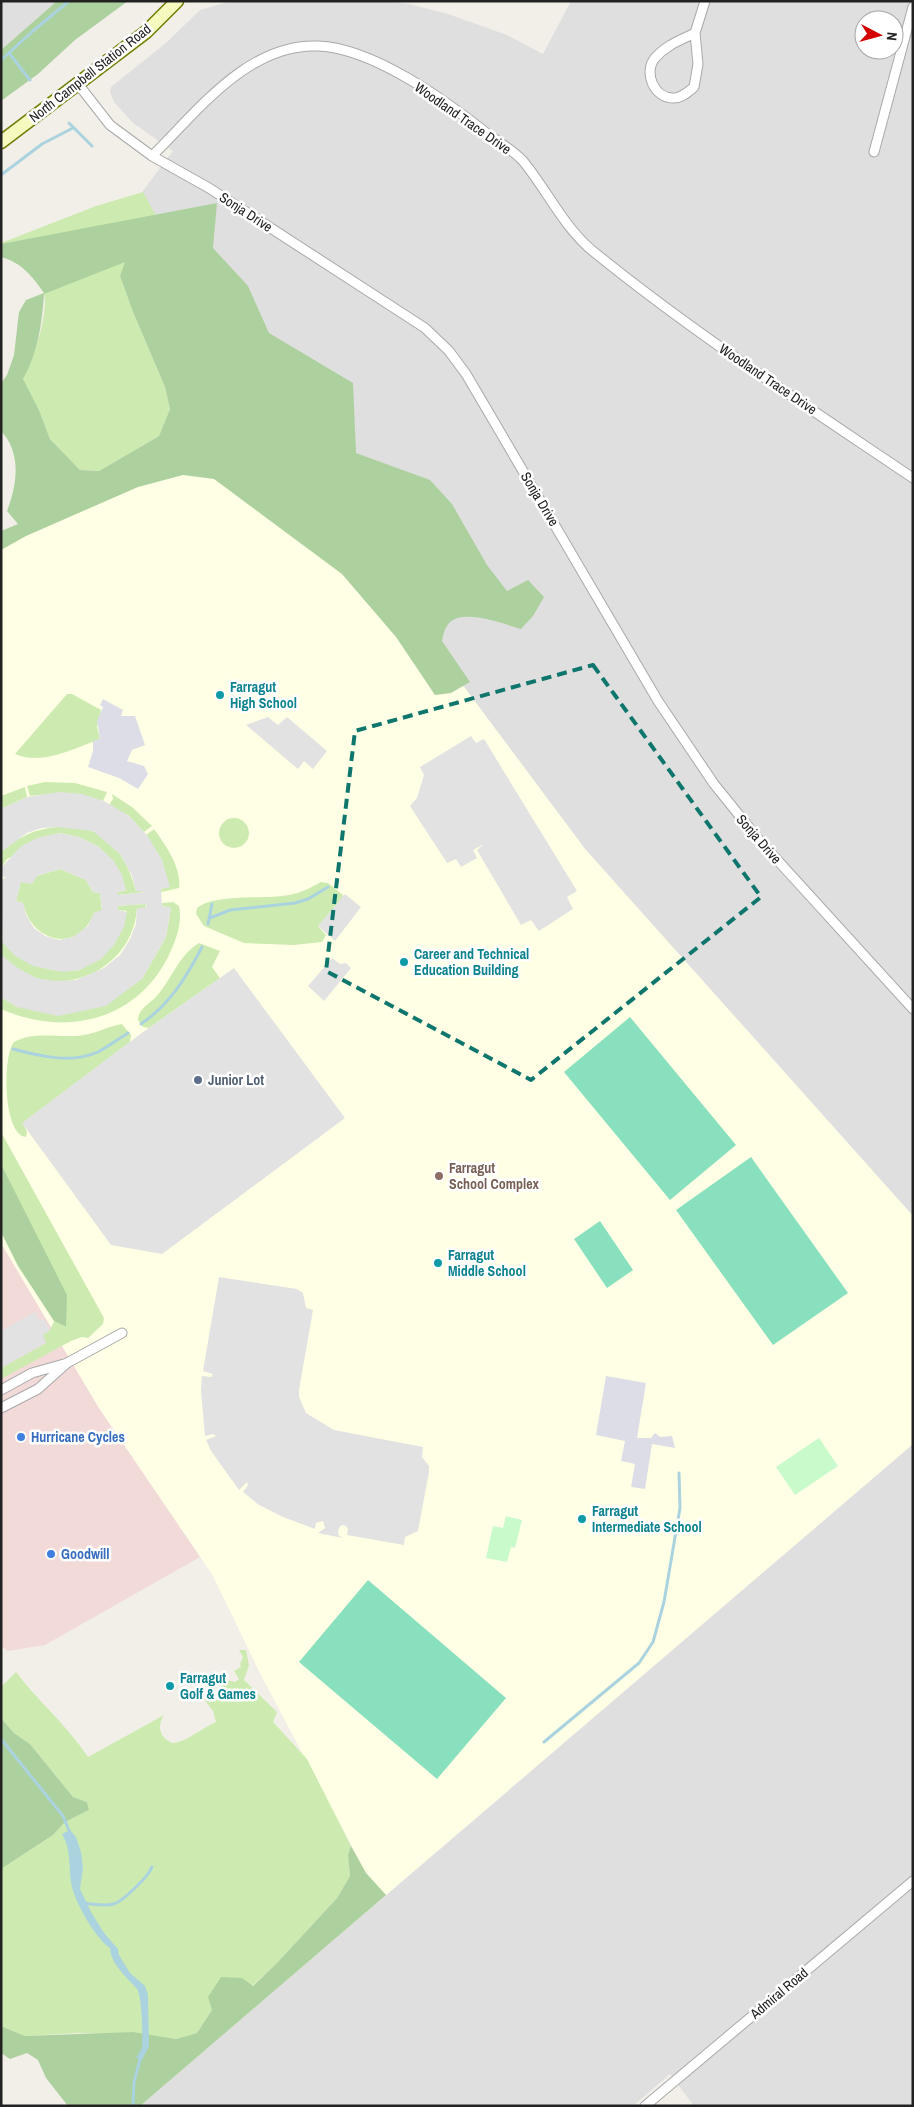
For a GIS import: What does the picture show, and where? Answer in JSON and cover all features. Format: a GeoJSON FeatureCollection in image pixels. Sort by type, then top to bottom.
{"type":"FeatureCollection","features":[{"type":"Feature","properties":{"kind":"main road","name":"North Campbell Station Road"},"geometry":{"type":"LineString","coordinates":[[1,142],[146,32],[177,1]]}},
{"type":"Feature","properties":{"kind":"street"},"geometry":{"type":"LineString","coordinates":[[695,32],[668,46],[654,59],[649,73],[652,84],[660,94],[673,98],[684,95],[694,87],[698,64],[695,32],[705,1]]}},
{"type":"Feature","properties":{"kind":"street"},"geometry":{"type":"LineString","coordinates":[[874,152],[913,7]]}},
{"type":"Feature","properties":{"kind":"street","name":"Woodland Trace Drive"},"geometry":{"type":"LineString","coordinates":[[152,156],[220,89],[262,58],[287,49],[317,46],[353,51],[393,70],[471,120],[521,159],[570,226],[590,249],[695,329],[913,478]]}},
{"type":"Feature","properties":{"kind":"street","name":"Sonja Drive"},"geometry":{"type":"LineString","coordinates":[[78,84],[110,125],[152,156],[209,188],[425,328],[449,350],[497,427],[658,701],[714,784],[760,841],[913,1009]]}},
{"type":"Feature","properties":{"kind":"street"},"geometry":{"type":"LineString","coordinates":[[1,1390],[32,1374],[67,1363],[122,1333]]}},
{"type":"Feature","properties":{"kind":"street"},"geometry":{"type":"LineString","coordinates":[[1,1408],[38,1389],[67,1363]]}},
{"type":"Feature","properties":{"kind":"street","name":"Admiral Road"},"geometry":{"type":"LineString","coordinates":[[645,2106],[913,1881]]}},
{"type":"Feature","properties":{"kind":"highlighted area"},"geometry":{"type":"Polygon","coordinates":[[[593,665],[761,897],[531,1080],[326,971],[355,731],[593,665]]]}},
{"type":"Feature","properties":{"kind":"shaded area"},"geometry":{"type":"Polygon","coordinates":[[[1,1],[57,1],[1,50],[1,1]]]}},
{"type":"Feature","properties":{"kind":"shaded area"},"geometry":{"type":"Polygon","coordinates":[[[231,1],[384,1],[409,4],[448,14],[507,35],[543,54],[571,1],[913,1],[913,1216],[585,849],[438,652],[136,200],[173,151],[133,123],[114,102],[110,92],[111,87],[166,43],[200,10],[231,1]]]}},
{"type":"Feature","properties":{"kind":"shaded area","name":"Farragut School Complex"},"geometry":{"type":"Polygon","coordinates":[[[225,464],[438,652],[585,849],[913,1216],[913,1444],[386,1895],[366,1873],[262,1677],[212,1574],[99,1408],[1,1243],[1,540],[94,498],[225,464]]]}},
{"type":"Feature","properties":{"kind":"shaded area"},"geometry":{"type":"Polygon","coordinates":[[[103,699],[123,710],[121,716],[135,716],[145,745],[132,750],[127,761],[144,766],[148,774],[138,789],[119,778],[88,767],[93,751],[93,741],[100,739],[97,721],[103,707],[100,705],[103,699]]]}},
{"type":"Feature","properties":{"kind":"shaded area"},"geometry":{"type":"Polygon","coordinates":[[[268,717],[278,725],[287,717],[327,751],[313,769],[304,761],[298,769],[246,725],[268,717]]]}},
{"type":"Feature","properties":{"kind":"shaded area"},"geometry":{"type":"Polygon","coordinates":[[[471,736],[476,743],[484,739],[577,891],[567,897],[573,909],[539,931],[531,920],[521,925],[477,850],[484,844],[473,850],[477,858],[461,867],[456,859],[447,863],[410,806],[417,798],[424,775],[420,767],[471,736]]]}},
{"type":"Feature","properties":{"kind":"shaded area"},"geometry":{"type":"Polygon","coordinates":[[[59,792],[82,794],[104,801],[129,816],[147,835],[162,860],[170,887],[161,889],[162,906],[171,908],[166,937],[142,979],[106,1006],[58,1016],[17,1007],[1,997],[1,955],[18,968],[36,978],[56,981],[76,980],[104,968],[120,955],[130,939],[136,924],[137,908],[147,907],[145,904],[117,906],[118,910],[127,912],[124,927],[114,945],[101,959],[80,970],[63,972],[33,966],[14,955],[3,943],[1,879],[6,878],[1,875],[1,868],[20,847],[37,838],[59,833],[79,837],[99,847],[113,860],[122,875],[126,890],[118,892],[118,895],[146,892],[136,891],[132,876],[121,855],[93,831],[57,827],[42,828],[27,833],[1,852],[1,809],[27,797],[59,792]],[[60,869],[37,876],[32,884],[21,882],[16,901],[23,903],[26,915],[34,928],[45,936],[59,940],[73,937],[88,926],[94,913],[102,910],[100,893],[93,892],[86,880],[60,869]]]}},
{"type":"Feature","properties":{"kind":"shaded area"},"geometry":{"type":"Polygon","coordinates":[[[345,894],[361,907],[335,941],[318,926],[345,894]]]}},
{"type":"Feature","properties":{"kind":"shaded area"},"geometry":{"type":"Polygon","coordinates":[[[332,958],[340,964],[346,963],[351,968],[324,1001],[308,986],[332,958]]]}},
{"type":"Feature","properties":{"kind":"shaded area","name":"Junior Lot"},"geometry":{"type":"Polygon","coordinates":[[[234,968],[345,1118],[162,1254],[111,1245],[22,1123],[139,1035],[234,968]]]}},
{"type":"Feature","properties":{"kind":"shaded area"},"geometry":{"type":"Polygon","coordinates":[[[1,1243],[99,1408],[200,1557],[45,1645],[8,1651],[1,1646],[1,1243]]]}},
{"type":"Feature","properties":{"kind":"shaded area"},"geometry":{"type":"Polygon","coordinates":[[[219,1277],[297,1289],[303,1293],[306,1308],[313,1310],[299,1390],[299,1397],[306,1413],[334,1430],[423,1447],[422,1457],[429,1466],[429,1472],[418,1531],[405,1537],[404,1545],[347,1535],[348,1528],[344,1525],[340,1526],[338,1531],[339,1536],[343,1538],[318,1533],[325,1528],[323,1521],[316,1523],[315,1529],[283,1517],[259,1505],[243,1492],[248,1485],[247,1482],[239,1490],[211,1451],[206,1440],[216,1436],[213,1434],[205,1436],[201,1391],[202,1376],[211,1377],[213,1374],[203,1371],[219,1277]]]}},
{"type":"Feature","properties":{"kind":"shaded area"},"geometry":{"type":"Polygon","coordinates":[[[35,1312],[39,1320],[44,1319],[50,1330],[43,1335],[46,1343],[1,1368],[1,1331],[35,1312]]]}},
{"type":"Feature","properties":{"kind":"shaded area"},"geometry":{"type":"Polygon","coordinates":[[[606,1376],[646,1383],[637,1438],[651,1438],[655,1433],[660,1437],[672,1436],[675,1448],[652,1444],[645,1489],[631,1487],[635,1464],[621,1461],[625,1441],[596,1435],[606,1376]]]}},
{"type":"Feature","properties":{"kind":"shaded area"},"geometry":{"type":"Polygon","coordinates":[[[913,1444],[913,2106],[694,2106],[670,2074],[633,2106],[140,2106],[913,1444]]]}},
{"type":"Feature","properties":{"kind":"green space"},"geometry":{"type":"Polygon","coordinates":[[[57,1],[128,1],[75,40],[38,74],[1,101],[1,50],[57,1]]]}},
{"type":"Feature","properties":{"kind":"green space"},"geometry":{"type":"Polygon","coordinates":[[[143,192],[167,235],[120,276],[165,387],[170,409],[159,436],[99,471],[80,470],[50,439],[39,410],[22,379],[31,361],[39,337],[44,312],[44,293],[37,281],[27,270],[1,257],[1,243],[96,206],[143,192]]]}},
{"type":"Feature","properties":{"kind":"green space"},"geometry":{"type":"Polygon","coordinates":[[[217,203],[213,248],[248,286],[269,333],[353,383],[356,453],[430,480],[452,504],[487,565],[507,591],[528,580],[544,597],[533,616],[521,629],[482,618],[461,617],[453,620],[446,628],[442,641],[470,682],[451,693],[435,695],[396,637],[342,574],[214,479],[183,475],[138,487],[26,536],[1,550],[1,531],[18,524],[7,511],[13,491],[16,470],[12,449],[1,431],[1,383],[7,375],[14,355],[19,312],[26,300],[44,293],[31,276],[20,266],[1,257],[1,244],[217,203]],[[125,262],[44,294],[38,338],[32,359],[23,379],[39,410],[50,439],[80,470],[99,471],[159,436],[170,409],[165,387],[120,276],[125,262]]]}},
{"type":"Feature","properties":{"kind":"green space"},"geometry":{"type":"Polygon","coordinates":[[[67,694],[72,694],[101,710],[97,727],[100,739],[47,757],[25,757],[15,754],[67,694]]]}},
{"type":"Feature","properties":{"kind":"green space"},"geometry":{"type":"Polygon","coordinates":[[[45,782],[75,783],[107,792],[103,801],[67,794],[30,796],[27,786],[45,782]]]}},
{"type":"Feature","properties":{"kind":"green space"},"geometry":{"type":"Polygon","coordinates":[[[25,787],[27,797],[1,809],[1,796],[25,787]]]}},
{"type":"Feature","properties":{"kind":"green space"},"geometry":{"type":"Polygon","coordinates":[[[112,794],[132,807],[152,826],[144,832],[129,816],[109,805],[113,799],[112,794]]]}},
{"type":"Feature","properties":{"kind":"green space"},"geometry":{"type":"Polygon","coordinates":[[[234,818],[245,822],[249,833],[245,844],[234,848],[223,844],[219,833],[223,822],[234,818]]]}},
{"type":"Feature","properties":{"kind":"green space"},"geometry":{"type":"Polygon","coordinates":[[[57,827],[83,829],[101,835],[109,841],[126,864],[136,891],[146,890],[146,892],[118,895],[118,892],[126,890],[99,847],[79,837],[59,833],[7,859],[1,868],[1,852],[14,842],[34,832],[57,827]]]}},
{"type":"Feature","properties":{"kind":"green space"},"geometry":{"type":"Polygon","coordinates":[[[154,829],[168,849],[175,864],[178,872],[179,888],[161,892],[161,889],[169,887],[162,860],[146,835],[154,829]]]}},
{"type":"Feature","properties":{"kind":"green space"},"geometry":{"type":"Polygon","coordinates":[[[60,869],[86,880],[93,892],[100,893],[102,911],[94,913],[87,926],[78,934],[67,938],[45,935],[35,927],[28,917],[23,903],[16,901],[21,881],[60,869]]]}},
{"type":"Feature","properties":{"kind":"green space"},"geometry":{"type":"Polygon","coordinates":[[[321,882],[328,883],[344,896],[318,926],[326,935],[322,942],[294,945],[244,943],[204,926],[196,914],[197,908],[205,903],[216,900],[289,895],[301,892],[321,882]]]}},
{"type":"Feature","properties":{"kind":"green space"},"geometry":{"type":"Polygon","coordinates":[[[173,902],[179,906],[180,919],[176,939],[168,957],[154,979],[137,996],[117,1009],[96,1018],[73,1022],[49,1022],[1,1009],[1,997],[17,1007],[142,979],[166,937],[171,908],[162,906],[162,903],[173,902]]]}},
{"type":"Feature","properties":{"kind":"green space"},"geometry":{"type":"Polygon","coordinates":[[[145,904],[146,908],[137,908],[132,931],[121,951],[104,966],[85,976],[63,981],[41,979],[20,971],[1,955],[1,939],[3,943],[38,966],[56,971],[80,970],[127,911],[118,910],[117,906],[145,904]]]}},
{"type":"Feature","properties":{"kind":"green space"},"geometry":{"type":"Polygon","coordinates":[[[199,943],[220,951],[212,967],[220,978],[149,1028],[143,1027],[138,1020],[141,1011],[160,992],[186,954],[199,943]]]}},
{"type":"Feature","properties":{"kind":"green space"},"geometry":{"type":"Polygon","coordinates":[[[630,1017],[736,1145],[670,1200],[564,1072],[630,1017]]]}},
{"type":"Feature","properties":{"kind":"green space"},"geometry":{"type":"Polygon","coordinates":[[[122,1024],[131,1035],[130,1042],[23,1123],[27,1132],[26,1137],[18,1133],[9,1110],[6,1078],[10,1050],[14,1042],[30,1036],[84,1035],[122,1024]]]}},
{"type":"Feature","properties":{"kind":"green space"},"geometry":{"type":"Polygon","coordinates":[[[1,1132],[104,1318],[103,1324],[88,1338],[82,1337],[71,1341],[1,1379],[1,1368],[46,1343],[43,1335],[50,1330],[54,1321],[66,1327],[30,1225],[1,1164],[1,1132]]]}},
{"type":"Feature","properties":{"kind":"green space"},"geometry":{"type":"Polygon","coordinates":[[[751,1157],[848,1293],[773,1345],[676,1210],[751,1157]]]}},
{"type":"Feature","properties":{"kind":"green space"},"geometry":{"type":"Polygon","coordinates":[[[1,1164],[67,1295],[66,1327],[54,1321],[18,1266],[1,1232],[1,1164]]]}},
{"type":"Feature","properties":{"kind":"green space"},"geometry":{"type":"Polygon","coordinates":[[[600,1221],[633,1270],[607,1288],[574,1239],[600,1221]]]}},
{"type":"Feature","properties":{"kind":"green space"},"geometry":{"type":"Polygon","coordinates":[[[819,1438],[838,1466],[795,1495],[776,1467],[819,1438]]]}},
{"type":"Feature","properties":{"kind":"green space"},"geometry":{"type":"Polygon","coordinates":[[[506,1516],[522,1520],[515,1548],[511,1547],[507,1562],[486,1558],[493,1526],[503,1528],[506,1516]]]}},
{"type":"Feature","properties":{"kind":"green space"},"geometry":{"type":"Polygon","coordinates":[[[368,1580],[506,1698],[437,1779],[299,1662],[368,1580]]]}},
{"type":"Feature","properties":{"kind":"green space"},"geometry":{"type":"Polygon","coordinates":[[[239,1650],[246,1650],[249,1665],[244,1680],[277,1712],[273,1722],[307,1759],[351,1846],[348,1855],[350,1876],[337,1898],[277,1963],[252,1986],[212,2010],[197,2033],[176,2039],[147,2035],[79,2033],[25,2036],[1,2026],[1,1869],[53,1835],[65,1822],[89,1810],[87,1802],[73,1797],[30,1744],[14,1733],[1,1718],[2,1686],[16,1672],[71,1734],[88,1757],[164,1715],[160,1723],[160,1731],[164,1738],[172,1743],[188,1738],[216,1722],[213,1711],[201,1695],[201,1692],[218,1695],[222,1692],[220,1688],[227,1680],[235,1682],[239,1679],[234,1671],[241,1667],[240,1664],[243,1657],[239,1650]]]}},
{"type":"Feature","properties":{"kind":"green space"},"geometry":{"type":"Polygon","coordinates":[[[1,1718],[14,1733],[30,1744],[73,1797],[87,1802],[89,1810],[65,1822],[53,1835],[1,1869],[1,1718]]]}},
{"type":"Feature","properties":{"kind":"green space"},"geometry":{"type":"Polygon","coordinates":[[[351,1846],[366,1873],[386,1895],[140,2106],[68,2106],[46,2078],[38,2060],[27,2053],[10,2059],[1,2053],[1,2026],[25,2036],[133,2032],[176,2039],[197,2033],[212,2010],[208,1997],[221,1977],[242,1978],[253,1986],[337,1898],[350,1876],[348,1855],[351,1846]]]}},
{"type":"Feature","properties":{"kind":"water"},"geometry":{"type":"Polygon","coordinates":[[[70,1830],[76,1837],[81,1852],[83,1868],[80,1889],[104,1933],[118,1949],[119,1955],[130,1973],[145,1986],[148,1995],[149,2046],[142,2060],[136,2058],[142,2048],[142,2017],[139,1993],[116,1965],[110,1948],[99,1937],[87,1920],[74,1894],[69,1853],[62,1834],[70,1830]]]}},
{"type":"Feature","properties":{"kind":"waterway"},"geometry":{"type":"LineString","coordinates":[[1,60],[69,1]]}},
{"type":"Feature","properties":{"kind":"waterway"},"geometry":{"type":"LineString","coordinates":[[9,53],[30,80]]}},
{"type":"Feature","properties":{"kind":"waterway"},"geometry":{"type":"LineString","coordinates":[[69,123],[92,146]]}},
{"type":"Feature","properties":{"kind":"waterway"},"geometry":{"type":"LineString","coordinates":[[1,175],[42,144],[73,128]]}},
{"type":"Feature","properties":{"kind":"waterway"},"geometry":{"type":"LineString","coordinates":[[210,918],[230,910],[295,903],[308,899],[328,887]]}},
{"type":"Feature","properties":{"kind":"waterway"},"geometry":{"type":"LineString","coordinates":[[208,924],[212,904]]}},
{"type":"Feature","properties":{"kind":"waterway"},"geometry":{"type":"LineString","coordinates":[[141,1024],[169,999],[190,969],[202,947]]}},
{"type":"Feature","properties":{"kind":"waterway"},"geometry":{"type":"LineString","coordinates":[[13,1049],[55,1058],[77,1058],[98,1052],[128,1033]]}},
{"type":"Feature","properties":{"kind":"waterway"},"geometry":{"type":"LineString","coordinates":[[544,1742],[639,1663],[653,1642],[664,1602],[680,1508],[679,1473]]}},
{"type":"Feature","properties":{"kind":"waterway"},"geometry":{"type":"LineString","coordinates":[[1,1739],[63,1816],[70,1833]]}},
{"type":"Feature","properties":{"kind":"waterway"},"geometry":{"type":"LineString","coordinates":[[83,1903],[106,1905],[117,1903],[142,1881],[152,1867]]}},
{"type":"Feature","properties":{"kind":"waterway"},"geometry":{"type":"LineString","coordinates":[[133,2106],[134,2082],[141,2056]]}},
{"type":"Feature","properties":{"kind":"place","name":"Farragut High School"},"geometry":{"type":"Point","coordinates":[220,695]}},
{"type":"Feature","properties":{"kind":"place","name":"Career and Technical Education Building"},"geometry":{"type":"Point","coordinates":[404,962]}},
{"type":"Feature","properties":{"kind":"place","name":"Junior Lot"},"geometry":{"type":"Point","coordinates":[198,1080]}},
{"type":"Feature","properties":{"kind":"place","name":"Farragut School Complex"},"geometry":{"type":"Point","coordinates":[439,1176]}},
{"type":"Feature","properties":{"kind":"place","name":"Farragut Middle School"},"geometry":{"type":"Point","coordinates":[438,1263]}},
{"type":"Feature","properties":{"kind":"place","name":"Hurricane Cycles"},"geometry":{"type":"Point","coordinates":[21,1437]}},
{"type":"Feature","properties":{"kind":"place","name":"Farragut Intermediate School"},"geometry":{"type":"Point","coordinates":[582,1519]}},
{"type":"Feature","properties":{"kind":"place","name":"Goodwill"},"geometry":{"type":"Point","coordinates":[51,1554]}},
{"type":"Feature","properties":{"kind":"place","name":"Farragut Golf & Games"},"geometry":{"type":"Point","coordinates":[170,1686]}}]}
